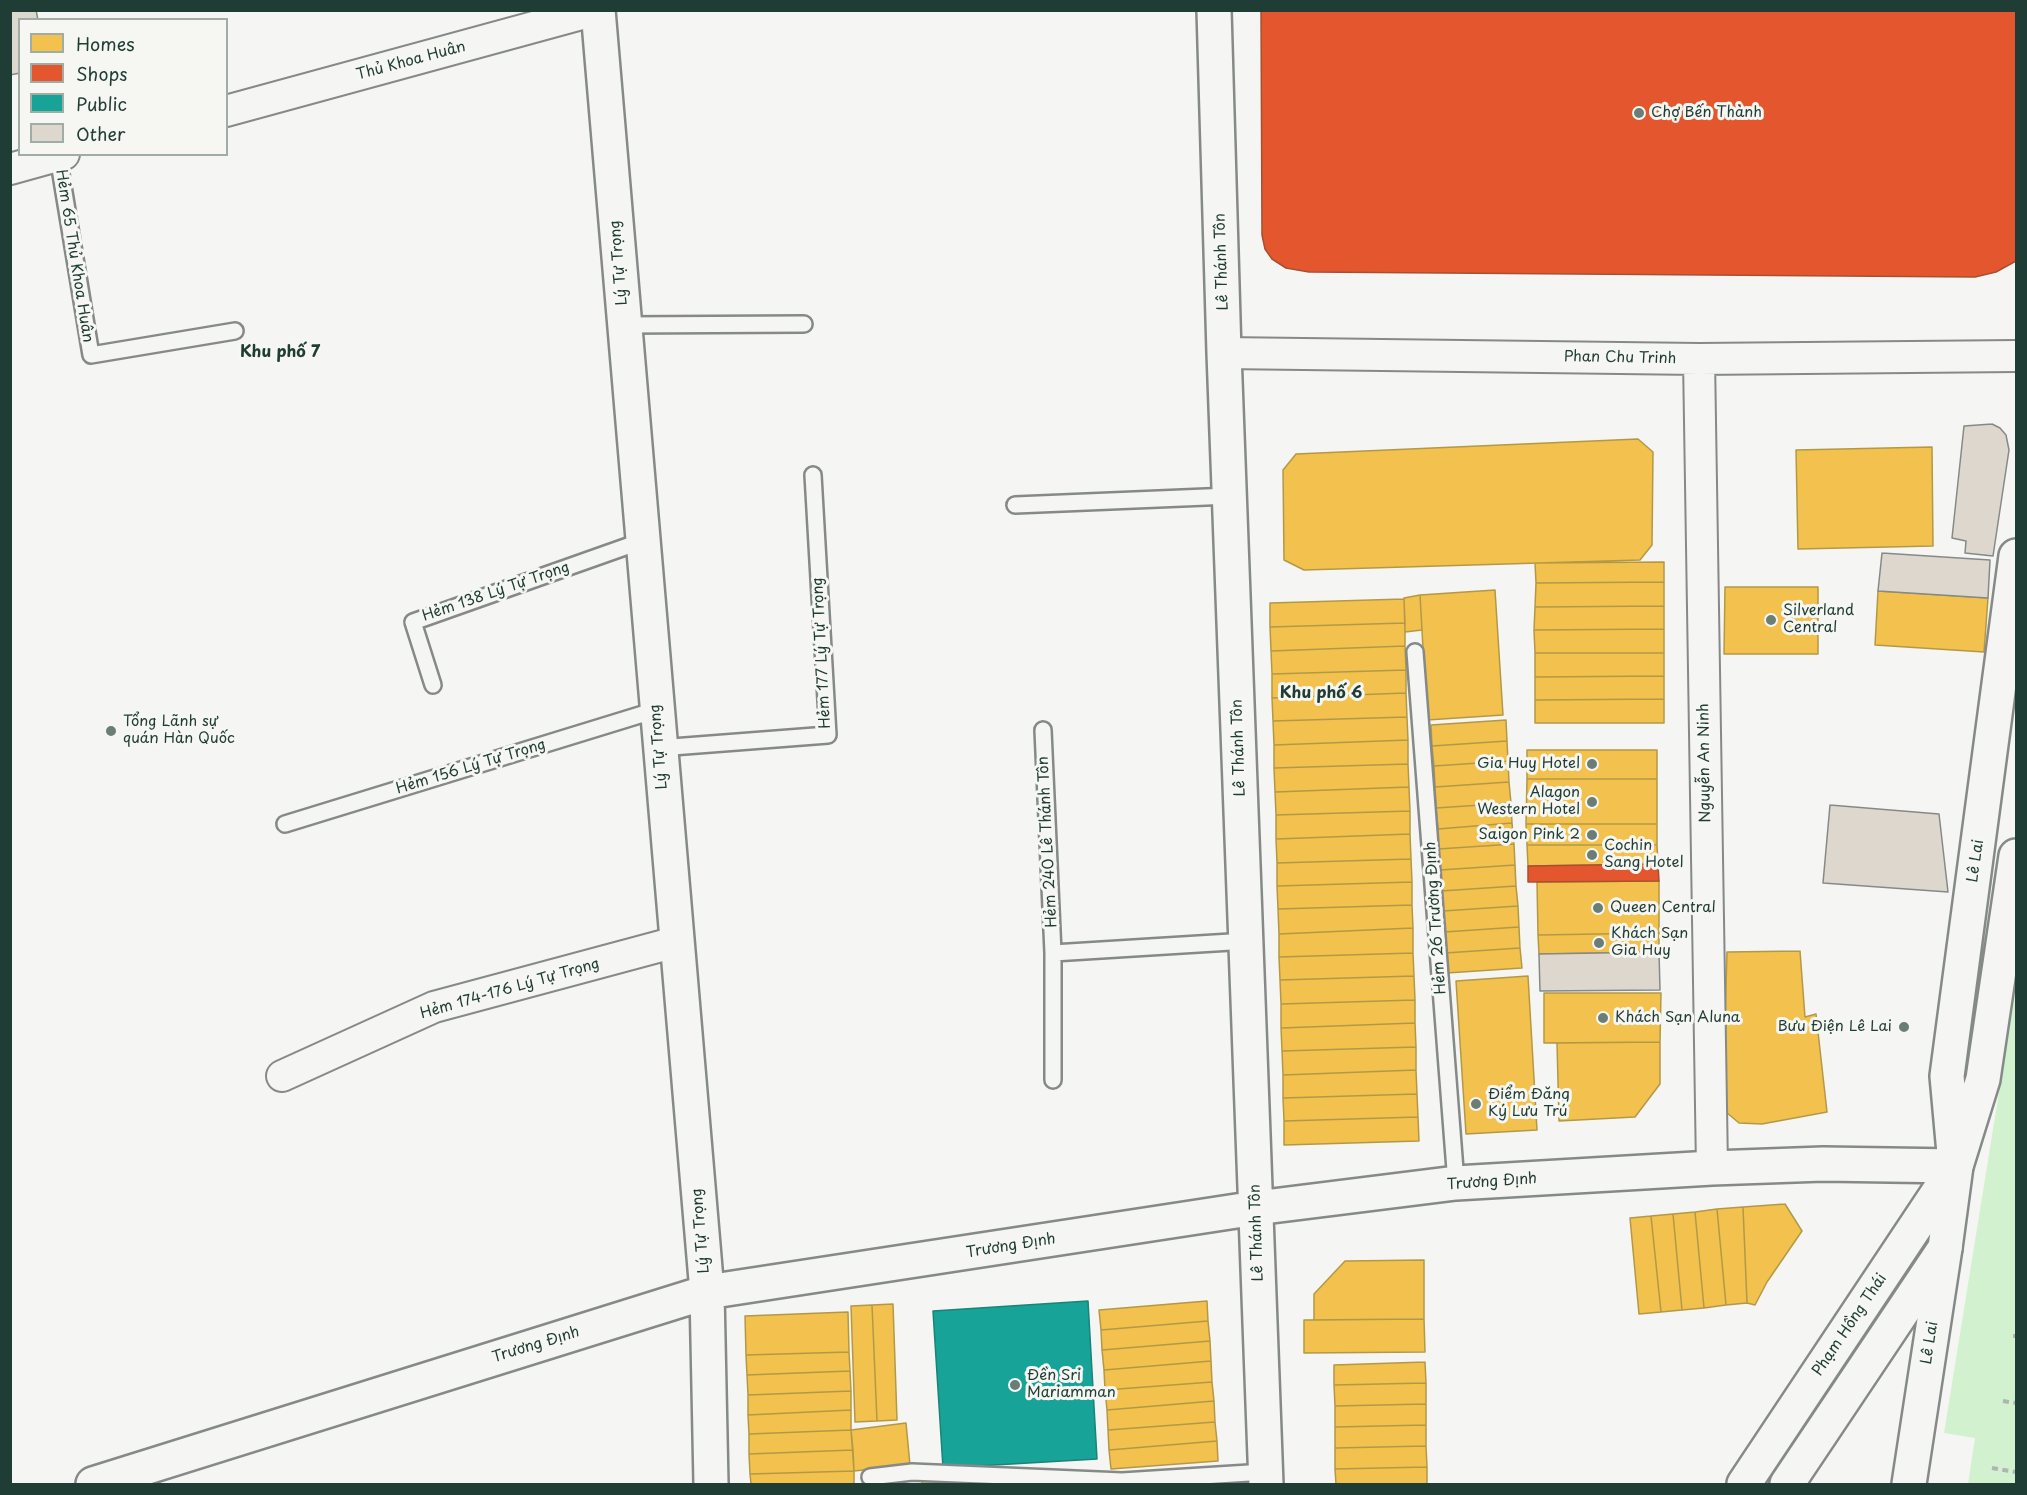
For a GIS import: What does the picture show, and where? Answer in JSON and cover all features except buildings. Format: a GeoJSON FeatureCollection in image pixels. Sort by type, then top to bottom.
{"type":"FeatureCollection","features":[{"type":"Feature","properties":{"kind":"street","name":"Thủ Khoa Huân"},"geometry":{"type":"LineString","coordinates":[[228,110],[597,10]]}},
{"type":"Feature","properties":{"kind":"street","name":"Lý Tự Trọng"},"geometry":{"type":"LineString","coordinates":[[597,10],[706,1292],[711,1485]]}},
{"type":"Feature","properties":{"kind":"street","name":"Lê Thánh Tôn"},"geometry":{"type":"LineString","coordinates":[[1214,10],[1224,352],[1265,1478]]}},
{"type":"Feature","properties":{"kind":"street"},"geometry":{"type":"LineString","coordinates":[[10,169],[57,156]]}},
{"type":"Feature","properties":{"kind":"street","name":"Phan Chu Trinh"},"geometry":{"type":"LineString","coordinates":[[1224,352],[1699,359],[2016,356]]}},
{"type":"Feature","properties":{"kind":"street","name":"Nguyễn An Ninh"},"geometry":{"type":"LineString","coordinates":[[1699,359],[1712,1168]]}},
{"type":"Feature","properties":{"kind":"street","name":"Lê Lai"},"geometry":{"type":"LineString","coordinates":[[1956,1166],[1947,1076],[2016,556]]}},
{"type":"Feature","properties":{"kind":"street","name":"Lê Lai"},"geometry":{"type":"LineString","coordinates":[[1909,1485],[1956,1166],[1983,1079],[2016,856]]}},
{"type":"Feature","properties":{"kind":"street","name":"Hẻm 174-176 Lý Tự Trọng"},"geometry":{"type":"LineString","coordinates":[[282,1076],[434,1007],[676,942]]}},
{"type":"Feature","properties":{"kind":"street","name":"Trương Định"},"geometry":{"type":"LineString","coordinates":[[93,1485],[706,1292],[1256,1208],[1456,1183],[1823,1164],[1956,1166]]}},
{"type":"Feature","properties":{"kind":"street","name":"Phạm Hồng Thái"},"geometry":{"type":"LineString","coordinates":[[1744,1485],[1956,1166]]}},
{"type":"Feature","properties":{"kind":"street"},"geometry":{"type":"LineString","coordinates":[[1787,1485],[1945,1248]]}},
{"type":"Feature","properties":{"kind":"lane","name":"Hẻm 65 Thủ Khoa Huân"},"geometry":{"type":"LineString","coordinates":[[61,156],[91,355],[234,331]]}},
{"type":"Feature","properties":{"kind":"lane"},"geometry":{"type":"LineString","coordinates":[[624,325],[804,324]]}},
{"type":"Feature","properties":{"kind":"lane","name":"Hẻm 177 Lý Tự Trọng"},"geometry":{"type":"LineString","coordinates":[[659,747],[828,735],[813,475]]}},
{"type":"Feature","properties":{"kind":"lane"},"geometry":{"type":"LineString","coordinates":[[1015,506],[1230,496]]}},
{"type":"Feature","properties":{"kind":"lane","name":"Hẻm 138 Lý Tự Trọng"},"geometry":{"type":"LineString","coordinates":[[433,686],[413,622],[642,541]]}},
{"type":"Feature","properties":{"kind":"lane","name":"Hẻm 26 Trương Ðịnh"},"geometry":{"type":"LineString","coordinates":[[1415,652],[1456,1183]]}},
{"type":"Feature","properties":{"kind":"lane","name":"Hẻm 156 Lý Tự Trọng"},"geometry":{"type":"LineString","coordinates":[[285,824],[656,710]]}},
{"type":"Feature","properties":{"kind":"lane","name":"Hẻm 240 Lê Thánh Tôn"},"geometry":{"type":"LineString","coordinates":[[1043,730],[1053,953],[1053,1080]]}},
{"type":"Feature","properties":{"kind":"lane"},"geometry":{"type":"LineString","coordinates":[[1053,953],[1247,941]]}},
{"type":"Feature","properties":{"kind":"lane"},"geometry":{"type":"LineString","coordinates":[[870,1477],[912,1472],[1122,1481],[1265,1478]]}},
{"type":"Feature","properties":{"kind":"path"},"geometry":{"type":"LineString","coordinates":[[2002,1401],[2016,1403]]}},
{"type":"Feature","properties":{"kind":"path"},"geometry":{"type":"LineString","coordinates":[[1992,1468],[2016,1472]]}},
{"type":"Feature","properties":{"kind":"green space"},"geometry":{"type":"Polygon","coordinates":[[[2016,987],[2016,1484],[1968,1484],[1975,1438],[1944,1433],[2016,987]]]}},
{"type":"Feature","properties":{"kind":"place","name":"Chợ Bến Thành"},"geometry":{"type":"Point","coordinates":[1639,113]}},
{"type":"Feature","properties":{"kind":"place","name":"Silverland Central"},"geometry":{"type":"Point","coordinates":[1771,620]}},
{"type":"Feature","properties":{"kind":"place","name":"Tổng Lãnh sự quán Hàn Quốc"},"geometry":{"type":"Point","coordinates":[111,731]}},
{"type":"Feature","properties":{"kind":"place","name":"Gia Huy Hotel"},"geometry":{"type":"Point","coordinates":[1592,764]}},
{"type":"Feature","properties":{"kind":"place","name":"Alagon Western Hotel"},"geometry":{"type":"Point","coordinates":[1592,802]}},
{"type":"Feature","properties":{"kind":"place","name":"Saigon Pink 2"},"geometry":{"type":"Point","coordinates":[1592,835]}},
{"type":"Feature","properties":{"kind":"place","name":"Cochin Sang Hotel"},"geometry":{"type":"Point","coordinates":[1592,855]}},
{"type":"Feature","properties":{"kind":"place","name":"Queen Central"},"geometry":{"type":"Point","coordinates":[1598,908]}},
{"type":"Feature","properties":{"kind":"place","name":"Khách Sạn Gia Huy"},"geometry":{"type":"Point","coordinates":[1599,943]}},
{"type":"Feature","properties":{"kind":"place","name":"Khách Sạn Aluna"},"geometry":{"type":"Point","coordinates":[1603,1018]}},
{"type":"Feature","properties":{"kind":"place","name":"Bưu Điện Lê Lai"},"geometry":{"type":"Point","coordinates":[1904,1027]}},
{"type":"Feature","properties":{"kind":"place","name":"Điểm Đăng Ký Lưu Trú"},"geometry":{"type":"Point","coordinates":[1476,1104]}},
{"type":"Feature","properties":{"kind":"place","name":"Đền Sri Mariamman"},"geometry":{"type":"Point","coordinates":[1015,1385]}},
{"type":"Feature","properties":{"kind":"district","name":"Khu phố 7"},"geometry":{"type":"Point","coordinates":[280,353]}},
{"type":"Feature","properties":{"kind":"district","name":"Khu phố 6"},"geometry":{"type":"Point","coordinates":[1321,694]}}]}
